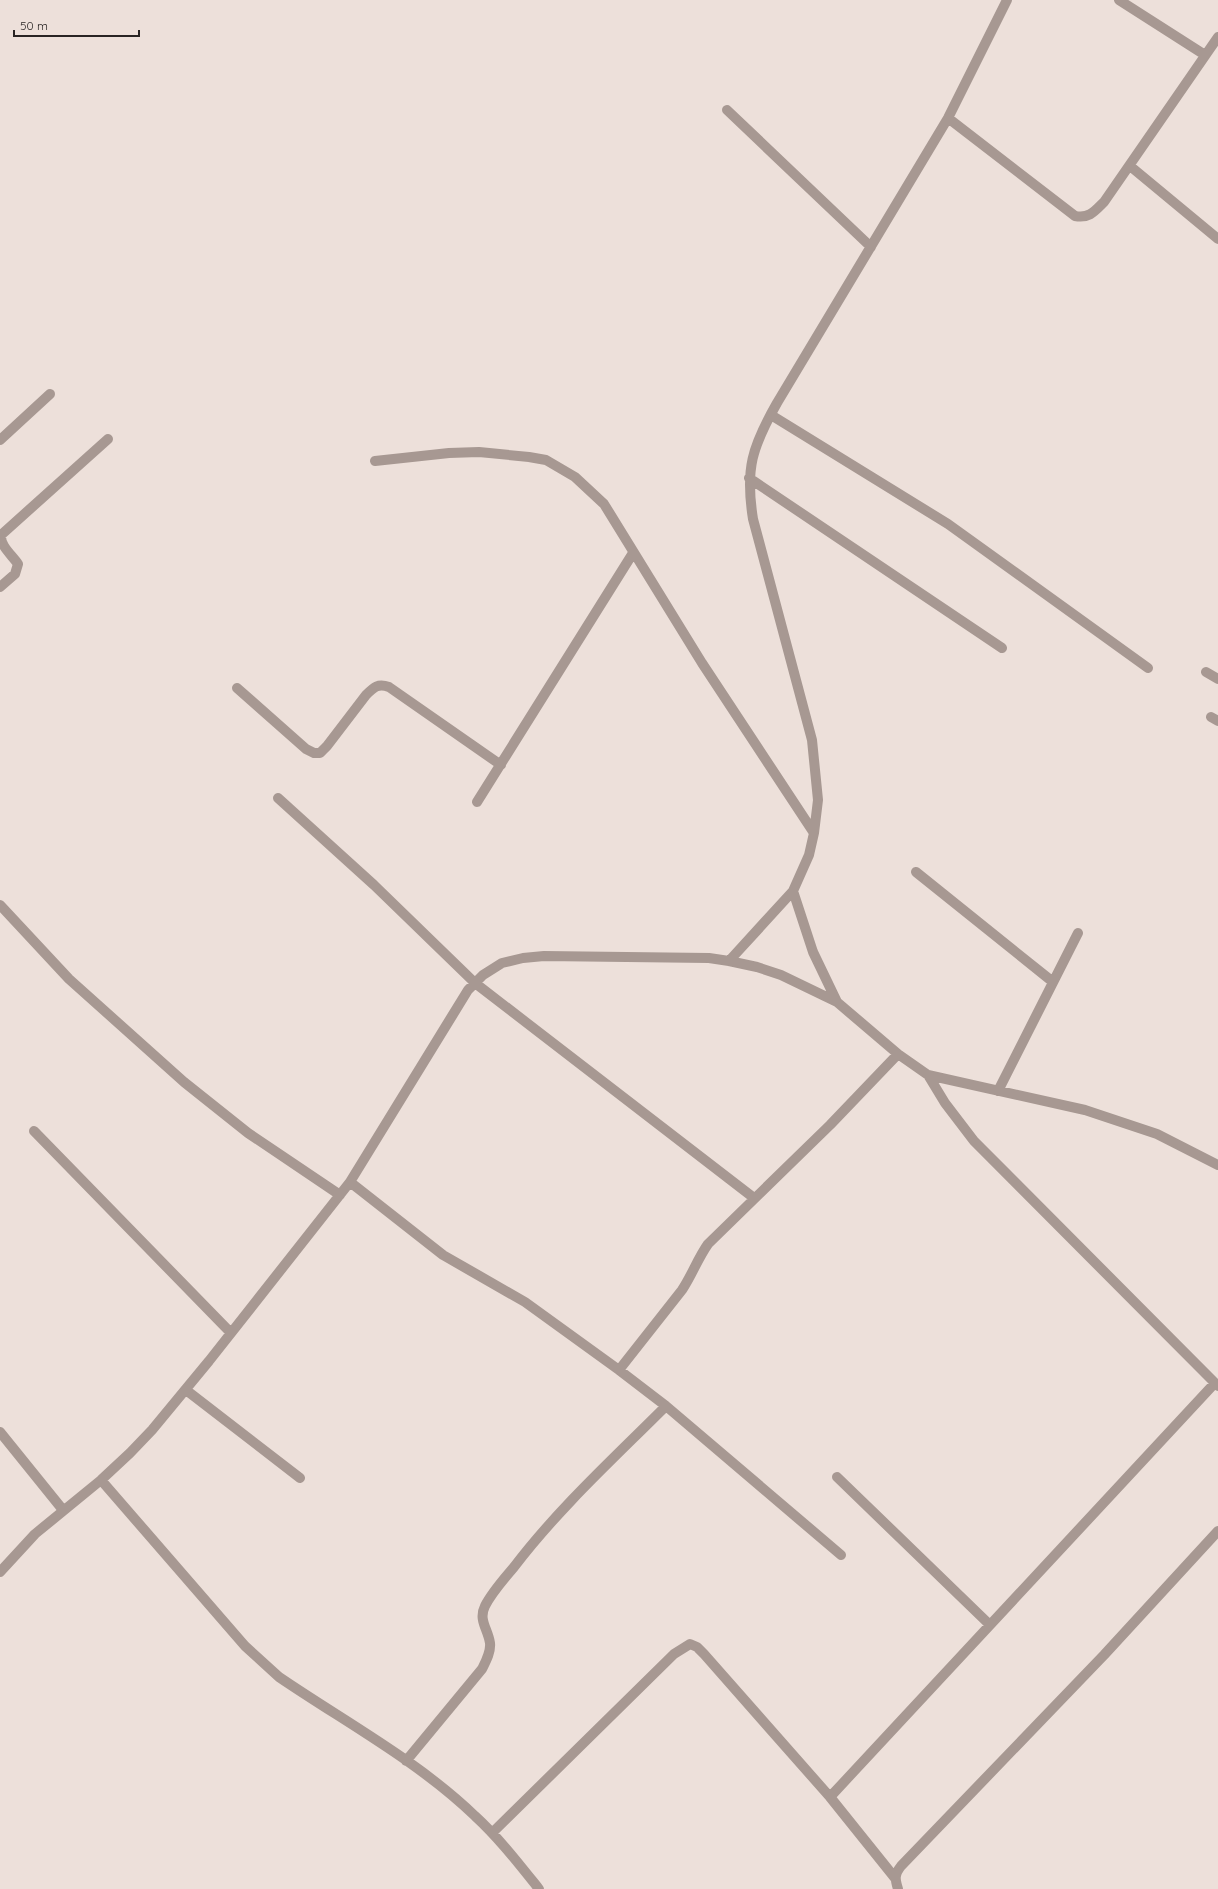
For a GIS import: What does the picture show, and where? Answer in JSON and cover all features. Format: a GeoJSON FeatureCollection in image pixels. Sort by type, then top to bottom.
{"type":"FeatureCollection","features":[{"type":"Feature","properties":{"kind":"street"},"geometry":{"type":"LineString","coordinates":[[729,961],[793,891],[809,855],[814,833],[818,800],[812,740],[753,519],[749,494],[750,469],[756,444],[771,415],[948,118],[1006,0]]}},
{"type":"Feature","properties":{"kind":"street"},"geometry":{"type":"LineString","coordinates":[[1119,0],[1205,55]]}},
{"type":"Feature","properties":{"kind":"street"},"geometry":{"type":"LineString","coordinates":[[948,118],[1075,216],[1083,218],[1089,216],[1096,210],[1130,166],[1218,37]]}},
{"type":"Feature","properties":{"kind":"street"},"geometry":{"type":"LineString","coordinates":[[727,110],[871,247]]}},
{"type":"Feature","properties":{"kind":"street"},"geometry":{"type":"LineString","coordinates":[[1130,166],[1218,239]]}},
{"type":"Feature","properties":{"kind":"street"},"geometry":{"type":"LineString","coordinates":[[0,440],[50,394]]}},
{"type":"Feature","properties":{"kind":"street"},"geometry":{"type":"LineString","coordinates":[[771,415],[948,524],[1148,668]]}},
{"type":"Feature","properties":{"kind":"street"},"geometry":{"type":"LineString","coordinates":[[0,587],[15,574],[18,564],[0,540],[1,535],[108,438]]}},
{"type":"Feature","properties":{"kind":"street"},"geometry":{"type":"LineString","coordinates":[[375,461],[465,452],[529,457],[546,460],[576,477],[604,504],[702,663],[814,833]]}},
{"type":"Feature","properties":{"kind":"street"},"geometry":{"type":"LineString","coordinates":[[750,478],[1002,648]]}},
{"type":"Feature","properties":{"kind":"street"},"geometry":{"type":"LineString","coordinates":[[477,802],[633,552]]}},
{"type":"Feature","properties":{"kind":"street"},"geometry":{"type":"LineString","coordinates":[[1206,672],[1218,679]]}},
{"type":"Feature","properties":{"kind":"street"},"geometry":{"type":"LineString","coordinates":[[237,688],[306,749],[314,753],[320,752],[327,746],[366,695],[373,687],[381,684],[389,687],[501,765]]}},
{"type":"Feature","properties":{"kind":"street"},"geometry":{"type":"LineString","coordinates":[[278,798],[374,885],[474,983],[754,1198]]}},
{"type":"Feature","properties":{"kind":"street"},"geometry":{"type":"LineString","coordinates":[[916,872],[1053,982]]}},
{"type":"Feature","properties":{"kind":"street"},"geometry":{"type":"LineString","coordinates":[[793,891],[812,952],[837,1002]]}},
{"type":"Feature","properties":{"kind":"street"},"geometry":{"type":"LineString","coordinates":[[0,905],[69,979],[184,1082],[248,1133],[340,1195]]}},
{"type":"Feature","properties":{"kind":"street"},"geometry":{"type":"LineString","coordinates":[[998,1091],[1078,933]]}},
{"type":"Feature","properties":{"kind":"street"},"geometry":{"type":"LineString","coordinates":[[0,1572],[35,1534],[101,1480],[152,1430],[186,1390],[350,1182],[468,990],[483,975],[502,963],[544,956],[709,958],[757,967],[781,975],[837,1002],[898,1054],[928,1075],[1085,1110],[1157,1134],[1218,1165]]}},
{"type":"Feature","properties":{"kind":"street"},"geometry":{"type":"LineString","coordinates":[[619,1370],[682,1290],[691,1277],[699,1256],[708,1244],[830,1125],[898,1054]]}},
{"type":"Feature","properties":{"kind":"street"},"geometry":{"type":"LineString","coordinates":[[830,1797],[1216,1384],[974,1140],[949,1109],[928,1075]]}},
{"type":"Feature","properties":{"kind":"street"},"geometry":{"type":"LineString","coordinates":[[34,1131],[231,1333]]}},
{"type":"Feature","properties":{"kind":"street"},"geometry":{"type":"LineString","coordinates":[[350,1182],[438,1251],[525,1302],[619,1370],[666,1406],[841,1555]]}},
{"type":"Feature","properties":{"kind":"street"},"geometry":{"type":"LineString","coordinates":[[186,1390],[300,1478]]}},
{"type":"Feature","properties":{"kind":"street"},"geometry":{"type":"LineString","coordinates":[[406,1761],[482,1669],[490,1651],[490,1643],[483,1625],[482,1615],[490,1599],[527,1549],[556,1517],[666,1406]]}},
{"type":"Feature","properties":{"kind":"street"},"geometry":{"type":"LineString","coordinates":[[0,1432],[63,1510]]}},
{"type":"Feature","properties":{"kind":"street"},"geometry":{"type":"LineString","coordinates":[[837,1477],[990,1625]]}},
{"type":"Feature","properties":{"kind":"street"},"geometry":{"type":"LineString","coordinates":[[101,1480],[236,1635],[262,1662],[279,1677],[406,1761],[470,1811],[492,1833],[539,1889]]}},
{"type":"Feature","properties":{"kind":"street"},"geometry":{"type":"LineString","coordinates":[[894,1878],[896,1872],[901,1866],[1104,1655],[1218,1532]]}},
{"type":"Feature","properties":{"kind":"street"},"geometry":{"type":"LineString","coordinates":[[492,1833],[674,1654],[690,1644],[697,1647],[704,1654],[830,1797],[894,1878],[898,1889]]}}]}
